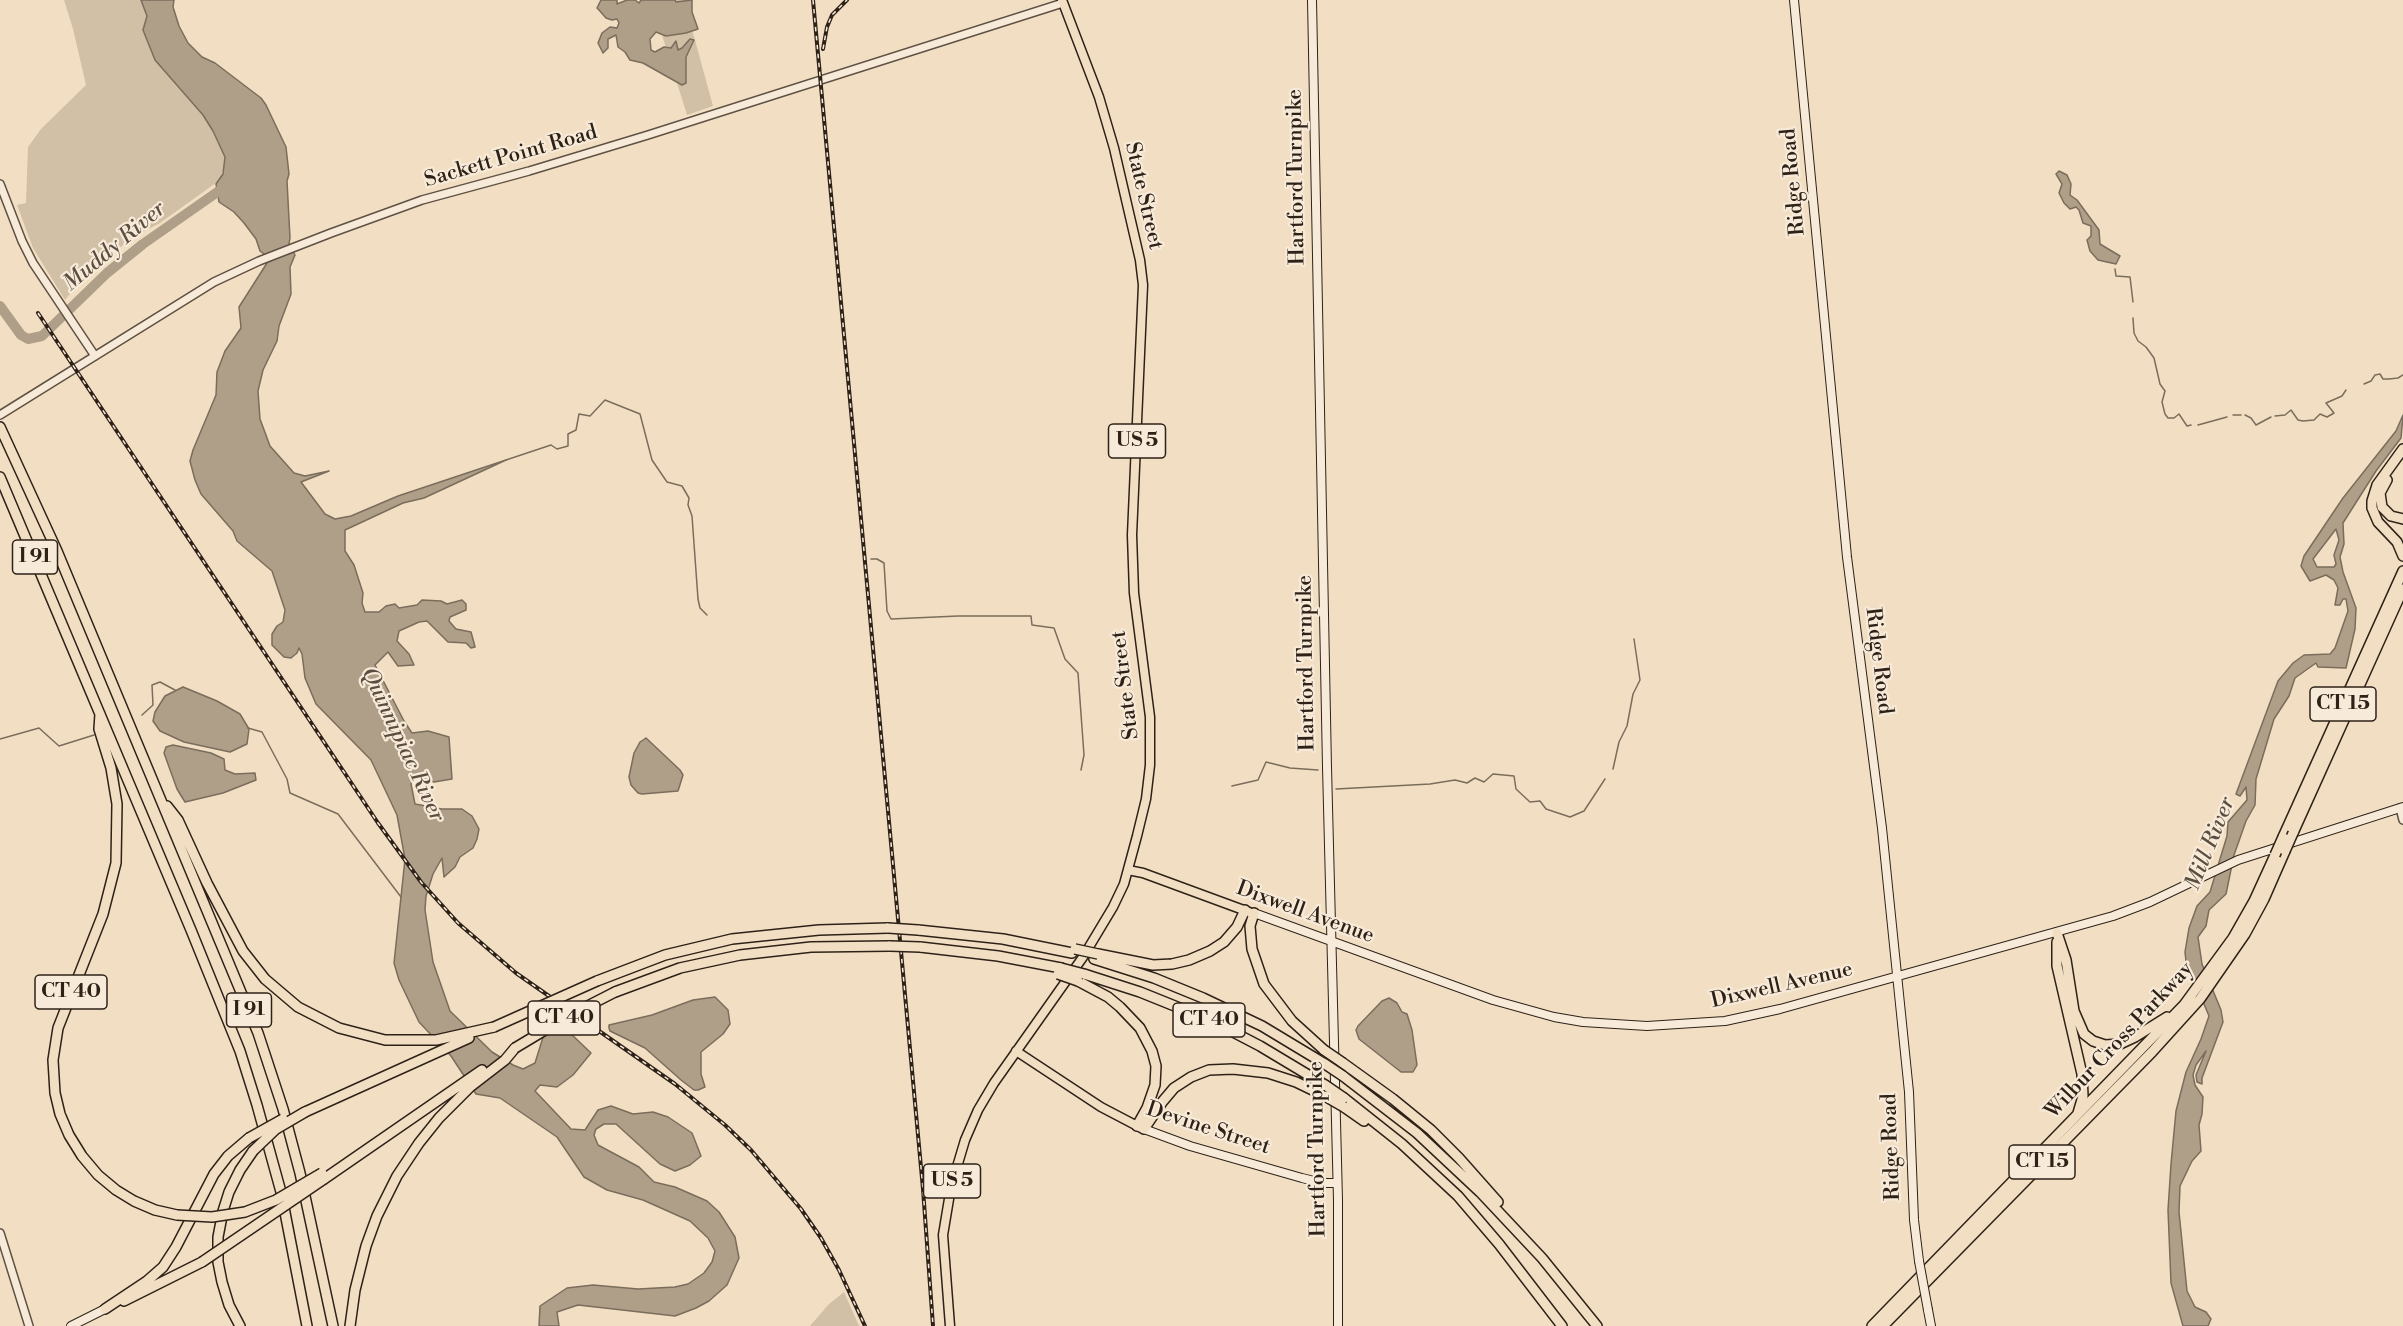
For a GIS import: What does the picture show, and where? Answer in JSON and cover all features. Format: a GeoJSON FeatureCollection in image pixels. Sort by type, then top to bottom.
{"type":"FeatureCollection","features":[{"type":"Feature","properties":{"kind":"highway","name":"I 91"},"geometry":{"type":"LineString","coordinates":[[1,430],[42,516],[162,800],[231,966],[274,1080],[306,1196],[333,1326]]}},
{"type":"Feature","properties":{"kind":"highway"},"geometry":{"type":"LineString","coordinates":[[2403,449],[2377,485],[2372,501],[2372,508],[2378,522],[2397,542],[2403,556]]}},
{"type":"Feature","properties":{"kind":"highway"},"geometry":{"type":"LineString","coordinates":[[2403,459],[2384,484],[2380,498],[2386,512],[2397,519],[2403,519]]}},
{"type":"Feature","properties":{"kind":"highway","name":"I 91"},"geometry":{"type":"LineString","coordinates":[[0,477],[223,1008],[247,1072],[284,1207],[307,1326]]}},
{"type":"Feature","properties":{"kind":"highway","name":"Wilbur Cross Parkway"},"geometry":{"type":"LineString","coordinates":[[2210,979],[2254,901],[2401,574],[2403,561]]}},
{"type":"Feature","properties":{"kind":"highway","name":"Wilbur Cross Parkway"},"geometry":{"type":"LineString","coordinates":[[1883,1326],[2152,1052],[2245,934],[2264,899],[2402,593]]}},
{"type":"Feature","properties":{"kind":"highway","name":"CT 40"},"geometry":{"type":"LineString","coordinates":[[100,714],[99,729],[111,768],[117,804],[117,856],[108,900],[58,1028],[53,1060],[55,1093],[60,1114],[69,1135],[94,1171],[129,1198],[155,1210],[177,1215],[212,1217],[245,1212],[276,1200],[323,1176],[515,1048],[565,1018],[615,992],[670,971],[733,957],[811,947],[920,947],[1030,962],[1038,968],[1060,971],[1140,992],[1204,1018],[1260,1046],[1325,1085],[1344,1102],[1402,1144],[1450,1188],[1476,1216],[1562,1326]]}},
{"type":"Feature","properties":{"kind":"highway","name":"CT 40"},"geometry":{"type":"LineString","coordinates":[[162,800],[178,820],[239,944],[269,984],[298,1007],[330,1025],[368,1037],[404,1041],[444,1039],[494,1027],[597,981],[665,955],[732,939],[819,930],[888,928],[1033,944],[1096,957],[1154,978],[1212,1002],[1275,1033],[1343,1076],[1428,1143],[1508,1220],[1597,1326]]}},
{"type":"Feature","properties":{"kind":"highway"},"geometry":{"type":"LineString","coordinates":[[1074,951],[1087,952],[1096,957],[1168,965],[1205,954],[1224,942],[1249,912]]}},
{"type":"Feature","properties":{"kind":"highway"},"geometry":{"type":"LineString","coordinates":[[1249,912],[1251,943],[1264,984],[1292,1021],[1324,1050],[1393,1099],[1443,1141],[1495,1198],[1508,1220]]}},
{"type":"Feature","properties":{"kind":"highway"},"geometry":{"type":"LineString","coordinates":[[2056,933],[2066,960],[2074,1011],[2084,1034],[2093,1041],[2105,1046],[2120,1044],[2142,1033],[2184,1005]]}},
{"type":"Feature","properties":{"kind":"highway"},"geometry":{"type":"LineString","coordinates":[[2056,933],[2057,966],[2082,1074],[2083,1096],[2077,1116]]}},
{"type":"Feature","properties":{"kind":"highway"},"geometry":{"type":"LineString","coordinates":[[1081,978],[1120,1006],[1140,1028],[1152,1051],[1156,1071],[1155,1085],[1140,1128]]}},
{"type":"Feature","properties":{"kind":"highway","name":"Wilbur Cross Parkway"},"geometry":{"type":"LineString","coordinates":[[1872,1326],[2184,1005],[2198,994]]}},
{"type":"Feature","properties":{"kind":"highway"},"geometry":{"type":"LineString","coordinates":[[105,1309],[163,1267],[214,1174],[228,1156],[249,1138],[276,1122],[494,1027]]}},
{"type":"Feature","properties":{"kind":"highway"},"geometry":{"type":"LineString","coordinates":[[350,1326],[360,1269],[369,1236],[382,1205],[413,1151],[454,1102],[505,1060],[515,1048]]}},
{"type":"Feature","properties":{"kind":"highway"},"geometry":{"type":"LineString","coordinates":[[1140,1128],[1174,1088],[1191,1077],[1214,1070],[1240,1069],[1268,1073],[1344,1102]]}},
{"type":"Feature","properties":{"kind":"highway"},"geometry":{"type":"LineString","coordinates":[[240,1326],[229,1305],[218,1262],[218,1237],[229,1192],[237,1174],[253,1151],[276,1129],[306,1110]]}},
{"type":"Feature","properties":{"kind":"highway"},"geometry":{"type":"LineString","coordinates":[[105,1309],[202,1262],[323,1176]]}},
{"type":"Feature","properties":{"kind":"main road","name":"Hartford Turnpike"},"geometry":{"type":"LineString","coordinates":[[1312,0],[1337,1183],[1338,1326]]}},
{"type":"Feature","properties":{"kind":"main road","name":"Ridge Road"},"geometry":{"type":"LineString","coordinates":[[1794,0],[1846,548],[1882,828],[1897,977],[1910,1111],[1914,1220],[1919,1261],[1932,1326]]}},
{"type":"Feature","properties":{"kind":"main road","name":"State Street"},"geometry":{"type":"LineString","coordinates":[[950,1326],[943,1235],[951,1187],[965,1140],[976,1114],[1016,1051],[1087,952],[1113,907],[1128,870],[1146,800],[1151,744],[1150,708],[1133,588],[1132,535],[1143,288],[1140,260],[1114,148],[1099,97],[1063,2]]}},
{"type":"Feature","properties":{"kind":"main road","name":"Dixwell Avenue"},"geometry":{"type":"LineString","coordinates":[[1128,870],[1526,1010],[1611,1024],[1676,1025],[1725,1021],[1780,1009],[2056,933],[2132,909],[2234,862],[2401,808]]}},
{"type":"Feature","properties":{"kind":"main road","name":"Devine Street"},"geometry":{"type":"LineString","coordinates":[[1016,1051],[1101,1107],[1140,1128],[1184,1144],[1285,1173],[1322,1183],[1337,1183]]}},
{"type":"Feature","properties":{"kind":"main road"},"geometry":{"type":"LineString","coordinates":[[71,1326],[105,1309]]}},
{"type":"Feature","properties":{"kind":"street","name":"Sackett Point Road"},"geometry":{"type":"LineString","coordinates":[[0,415],[195,293],[265,259],[422,200],[648,135],[1063,2]]}},
{"type":"Feature","properties":{"kind":"street"},"geometry":{"type":"LineString","coordinates":[[0,184],[33,263],[56,294],[94,356]]}},
{"type":"Feature","properties":{"kind":"street"},"geometry":{"type":"LineString","coordinates":[[2401,808],[2403,820]]}},
{"type":"Feature","properties":{"kind":"street"},"geometry":{"type":"LineString","coordinates":[[0,1233],[29,1326]]}},
{"type":"Feature","properties":{"kind":"shaded area"},"geometry":{"type":"Polygon","coordinates":[[[64,0],[141,0],[147,16],[143,30],[155,60],[208,121],[225,157],[220,180],[160,223],[119,248],[79,283],[65,300],[33,248],[17,205],[26,203],[28,147],[41,129],[86,85],[64,0]]]}},
{"type":"Feature","properties":{"kind":"shaded area"},"geometry":{"type":"Polygon","coordinates":[[[651,0],[684,0],[713,106],[687,115],[651,0]]]}},
{"type":"Feature","properties":{"kind":"shaded area"},"geometry":{"type":"Polygon","coordinates":[[[844,1292],[859,1326],[810,1326],[829,1304],[844,1292]]]}},
{"type":"Feature","properties":{"kind":"water","name":"Quinnipiac River"},"geometry":{"type":"Polygon","coordinates":[[[141,0],[174,0],[173,7],[179,26],[188,43],[202,57],[215,63],[261,98],[286,147],[289,174],[287,181],[289,244],[295,255],[290,267],[291,294],[279,326],[277,341],[263,370],[258,391],[260,419],[270,446],[294,473],[305,476],[329,471],[301,482],[325,514],[335,519],[351,516],[398,496],[506,460],[424,498],[403,503],[345,530],[345,551],[354,565],[363,593],[362,603],[365,612],[379,612],[386,606],[395,604],[399,608],[417,605],[422,600],[441,601],[447,604],[462,600],[466,604],[466,610],[450,617],[449,621],[456,629],[471,632],[475,647],[471,648],[466,643],[448,642],[427,621],[419,622],[399,631],[397,641],[409,654],[414,665],[398,666],[388,652],[375,665],[412,733],[428,731],[449,737],[452,779],[434,782],[414,776],[411,784],[415,804],[442,809],[462,809],[472,816],[479,829],[473,848],[460,857],[455,867],[444,877],[442,858],[433,874],[426,896],[425,910],[433,962],[450,1011],[492,1052],[513,1065],[523,1069],[535,1063],[544,1034],[562,1028],[591,1053],[573,1075],[557,1087],[540,1085],[535,1091],[571,1129],[585,1130],[598,1110],[611,1106],[633,1114],[653,1112],[668,1117],[692,1133],[701,1156],[690,1165],[675,1171],[660,1164],[616,1124],[604,1124],[596,1129],[594,1135],[598,1145],[639,1167],[654,1182],[675,1187],[707,1201],[719,1212],[735,1237],[739,1258],[727,1285],[709,1301],[696,1308],[675,1316],[578,1305],[557,1312],[559,1326],[539,1326],[540,1306],[567,1288],[593,1285],[638,1289],[688,1284],[704,1273],[712,1262],[715,1251],[708,1238],[690,1221],[643,1200],[607,1190],[584,1177],[557,1137],[500,1098],[476,1094],[451,1056],[419,1022],[399,980],[394,963],[405,859],[397,815],[371,760],[316,704],[305,678],[299,648],[291,658],[284,657],[272,645],[272,634],[283,622],[285,610],[272,571],[237,541],[233,531],[201,494],[195,480],[190,461],[216,395],[217,372],[225,351],[241,328],[239,307],[267,263],[256,239],[244,223],[234,212],[219,202],[216,184],[223,174],[225,157],[203,115],[155,60],[143,30],[147,16],[141,0]]]}},
{"type":"Feature","properties":{"kind":"water"},"geometry":{"type":"Polygon","coordinates":[[[601,0],[617,0],[617,4],[627,0],[635,0],[639,3],[641,0],[675,0],[676,2],[692,0],[692,12],[698,29],[666,36],[656,32],[650,39],[651,50],[655,52],[664,47],[671,48],[676,41],[678,50],[690,39],[694,40],[686,57],[686,83],[682,85],[643,63],[630,60],[618,47],[616,35],[608,39],[608,48],[603,53],[598,43],[602,33],[610,27],[617,28],[619,23],[617,19],[606,18],[597,8],[601,0]]]}},
{"type":"Feature","properties":{"kind":"water"},"geometry":{"type":"Polygon","coordinates":[[[2059,171],[2067,175],[2071,184],[2070,195],[2077,200],[2099,230],[2100,244],[2120,256],[2116,264],[2098,260],[2090,251],[2087,240],[2091,236],[2091,226],[2083,223],[2076,207],[2070,209],[2064,203],[2059,193],[2062,184],[2056,174],[2059,171]]]}},
{"type":"Feature","properties":{"kind":"water"},"geometry":{"type":"Polygon","coordinates":[[[2403,415],[2401,438],[2376,471],[2343,523],[2344,544],[2340,557],[2356,608],[2355,629],[2346,668],[2318,667],[2316,663],[2295,678],[2289,696],[2274,719],[2256,779],[2255,805],[2246,821],[2234,855],[2226,894],[2209,910],[2206,926],[2198,937],[2202,964],[2221,1010],[2223,1022],[2202,1078],[2202,1084],[2197,1082],[2196,1075],[2206,1051],[2196,1065],[2193,1075],[2195,1085],[2203,1097],[2199,1125],[2201,1151],[2192,1161],[2180,1186],[2179,1212],[2187,1291],[2195,1307],[2206,1312],[2211,1319],[2208,1326],[2183,1326],[2171,1283],[2168,1210],[2171,1164],[2176,1111],[2186,1072],[2209,1016],[2194,980],[2187,971],[2185,952],[2189,928],[2197,906],[2210,892],[2227,836],[2228,822],[2247,800],[2246,787],[2240,796],[2236,794],[2278,681],[2293,663],[2304,655],[2330,654],[2335,648],[2348,611],[2346,599],[2343,599],[2340,605],[2335,605],[2338,588],[2334,580],[2326,575],[2310,581],[2301,566],[2304,556],[2343,498],[2396,431],[2403,415]],[[2336,529],[2313,559],[2317,567],[2334,567],[2336,564],[2334,555],[2339,540],[2336,529]]]}},
{"type":"Feature","properties":{"kind":"water"},"geometry":{"type":"Polygon","coordinates":[[[183,687],[217,701],[240,714],[249,729],[247,744],[230,752],[184,742],[160,731],[153,721],[155,712],[165,696],[183,687]]]}},
{"type":"Feature","properties":{"kind":"water"},"geometry":{"type":"Polygon","coordinates":[[[646,738],[680,770],[683,775],[678,791],[642,794],[631,785],[629,777],[634,753],[640,742],[646,738]]]}},
{"type":"Feature","properties":{"kind":"water"},"geometry":{"type":"Polygon","coordinates":[[[173,745],[211,753],[224,759],[225,770],[235,774],[255,773],[256,780],[223,793],[185,802],[177,789],[164,753],[166,747],[173,745]]]}},
{"type":"Feature","properties":{"kind":"water"},"geometry":{"type":"Polygon","coordinates":[[[715,997],[728,1010],[730,1024],[723,1034],[701,1052],[701,1074],[705,1087],[698,1090],[694,1090],[681,1080],[645,1048],[610,1031],[609,1028],[609,1025],[652,1015],[693,1000],[715,997]]]}},
{"type":"Feature","properties":{"kind":"water"},"geometry":{"type":"Polygon","coordinates":[[[1389,998],[1397,1003],[1402,1012],[1407,1014],[1412,1030],[1417,1065],[1413,1072],[1401,1072],[1359,1039],[1356,1030],[1382,1001],[1389,998]]]}},
{"type":"Feature","properties":{"kind":"waterway","name":"Muddy River"},"geometry":{"type":"LineString","coordinates":[[0,306],[21,335],[28,339],[42,336],[107,273],[143,244],[226,186]]}},
{"type":"Feature","properties":{"kind":"waterway"},"geometry":{"type":"LineString","coordinates":[[2115,269],[2116,276],[2130,277],[2133,302]]}},
{"type":"Feature","properties":{"kind":"waterway"},"geometry":{"type":"LineString","coordinates":[[2133,318],[2134,333],[2138,341],[2154,358],[2160,384],[2165,391],[2162,402],[2165,414],[2168,418],[2174,418],[2179,414],[2187,426],[2191,425]]}},
{"type":"Feature","properties":{"kind":"waterway"},"geometry":{"type":"LineString","coordinates":[[2364,384],[2371,381],[2375,375],[2380,374],[2383,379],[2398,378],[2403,375]]}},
{"type":"Feature","properties":{"kind":"waterway"},"geometry":{"type":"LineString","coordinates":[[2275,416],[2285,415],[2291,410],[2298,420],[2303,421],[2314,420],[2320,414],[2327,417],[2334,413],[2326,403],[2342,396],[2346,390]]}},
{"type":"Feature","properties":{"kind":"waterway"},"geometry":{"type":"LineString","coordinates":[[506,460],[551,445],[557,449],[568,446],[568,434],[576,430],[579,414],[590,416],[605,400],[640,414],[652,460],[667,482],[682,486],[689,498],[698,599],[700,608],[707,615]]}},
{"type":"Feature","properties":{"kind":"waterway"},"geometry":{"type":"LineString","coordinates":[[2233,415],[2241,415]]}},
{"type":"Feature","properties":{"kind":"waterway"},"geometry":{"type":"LineString","coordinates":[[2245,415],[2251,418],[2256,425],[2271,417]]}},
{"type":"Feature","properties":{"kind":"waterway"},"geometry":{"type":"LineString","coordinates":[[2198,425],[2227,417]]}},
{"type":"Feature","properties":{"kind":"waterway"},"geometry":{"type":"LineString","coordinates":[[871,559],[884,563],[887,611],[891,619],[1031,616],[1032,625],[1054,628],[1065,659],[1078,673],[1084,755],[1081,770]]}},
{"type":"Feature","properties":{"kind":"waterway"},"geometry":{"type":"LineString","coordinates":[[1613,769],[1619,742],[1627,726],[1633,694],[1640,680],[1634,639]]}},
{"type":"Feature","properties":{"kind":"waterway"},"geometry":{"type":"LineString","coordinates":[[142,715],[153,705],[152,685],[160,682],[175,690]]}},
{"type":"Feature","properties":{"kind":"waterway"},"geometry":{"type":"LineString","coordinates":[[0,739],[39,728],[59,746],[94,735]]}},
{"type":"Feature","properties":{"kind":"waterway"},"geometry":{"type":"LineString","coordinates":[[248,728],[262,732],[287,779],[290,793],[338,814],[401,897]]}},
{"type":"Feature","properties":{"kind":"waterway"},"geometry":{"type":"LineString","coordinates":[[1232,786],[1258,780],[1266,762],[1290,768],[1318,770]]}},
{"type":"Feature","properties":{"kind":"waterway"},"geometry":{"type":"LineString","coordinates":[[1336,789],[1430,784],[1455,780],[1467,783],[1475,778],[1484,782],[1493,774],[1514,776],[1516,789],[1530,802],[1540,801],[1546,809],[1570,817],[1584,811],[1605,779]]}},
{"type":"Feature","properties":{"kind":"railway"},"geometry":{"type":"LineString","coordinates":[[813,0],[923,1189],[933,1326]]}},
{"type":"Feature","properties":{"kind":"railway"},"geometry":{"type":"LineString","coordinates":[[823,49],[832,15],[847,0]]}},
{"type":"Feature","properties":{"kind":"railway"},"geometry":{"type":"LineString","coordinates":[[38,313],[378,823],[421,882],[458,923],[516,973],[675,1084],[725,1125],[751,1150],[801,1209],[821,1238],[865,1326]]}},
{"type":"Feature","properties":{"kind":"water label","name":"Mill River"},"geometry":{"type":"Point","coordinates":[2211,844]}}]}
